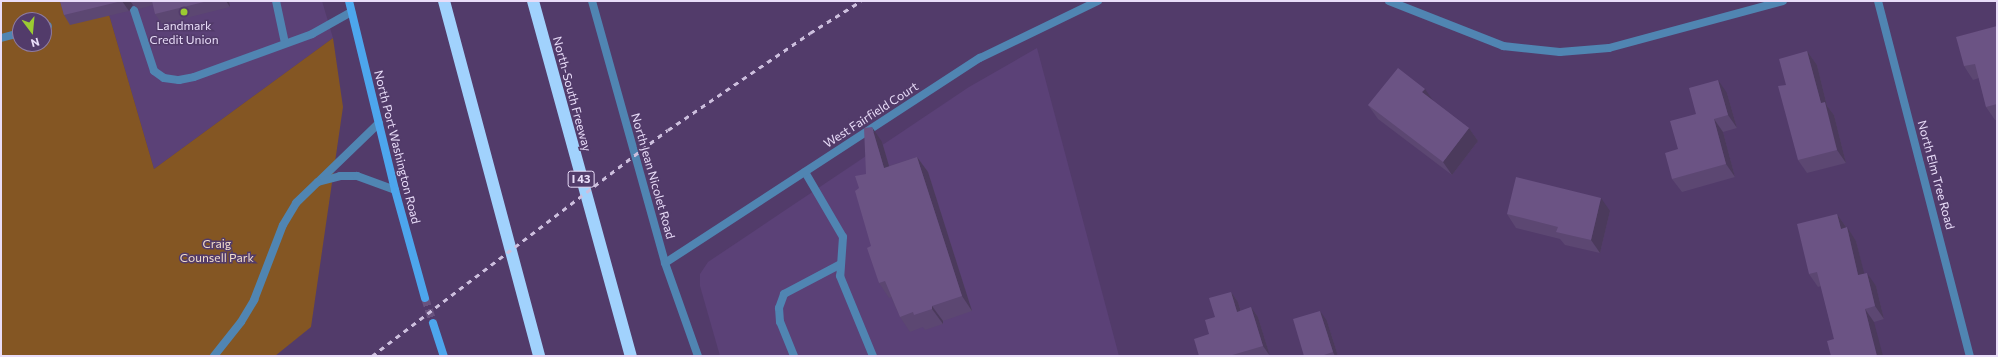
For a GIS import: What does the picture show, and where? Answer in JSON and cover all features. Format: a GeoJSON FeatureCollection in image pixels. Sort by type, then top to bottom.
{"type":"FeatureCollection","features":[{"type":"Feature","properties":{"kind":"highway"},"geometry":{"type":"LineString","coordinates":[[444,1],[540,356]]}},
{"type":"Feature","properties":{"kind":"highway","name":"North-South Freeway"},"geometry":{"type":"LineString","coordinates":[[533,1],[631,356]]}},
{"type":"Feature","properties":{"kind":"main road","name":"North Port Washington Road"},"geometry":{"type":"LineString","coordinates":[[348,1],[395,190],[425,298]]}},
{"type":"Feature","properties":{"kind":"main road"},"geometry":{"type":"LineString","coordinates":[[433,323],[444,356]]}},
{"type":"Feature","properties":{"kind":"street"},"geometry":{"type":"LineString","coordinates":[[276,1],[285,43]]}},
{"type":"Feature","properties":{"kind":"street","name":"North Jean Nicolet Road"},"geometry":{"type":"LineString","coordinates":[[592,1],[665,263],[698,356]]}},
{"type":"Feature","properties":{"kind":"street","name":"West Fairfield Court"},"geometry":{"type":"LineString","coordinates":[[665,263],[980,58],[1098,1]]}},
{"type":"Feature","properties":{"kind":"street"},"geometry":{"type":"LineString","coordinates":[[1389,1],[1503,46],[1560,52],[1609,48],[1783,1]]}},
{"type":"Feature","properties":{"kind":"street","name":"North Elm Tree Road"},"geometry":{"type":"LineString","coordinates":[[1878,1],[1970,356]]}},
{"type":"Feature","properties":{"kind":"street"},"geometry":{"type":"LineString","coordinates":[[134,10],[154,71],[164,78],[179,80],[194,77],[312,34],[351,12]]}},
{"type":"Feature","properties":{"kind":"street"},"geometry":{"type":"LineString","coordinates":[[1,38],[12,36]]}},
{"type":"Feature","properties":{"kind":"street"},"geometry":{"type":"LineString","coordinates":[[214,356],[241,322],[254,300],[283,225],[296,203],[379,123]]}},
{"type":"Feature","properties":{"kind":"street"},"geometry":{"type":"LineString","coordinates":[[805,172],[843,237],[840,276],[873,356]]}},
{"type":"Feature","properties":{"kind":"street"},"geometry":{"type":"LineString","coordinates":[[318,182],[340,176],[357,176],[395,190]]}},
{"type":"Feature","properties":{"kind":"street"},"geometry":{"type":"LineString","coordinates":[[794,356],[780,322],[779,308],[784,294],[841,264]]}},
{"type":"Feature","properties":{"kind":"shaded area"},"geometry":{"type":"Polygon","coordinates":[[[105,1],[322,1],[333,38],[154,169],[105,1]]]}},
{"type":"Feature","properties":{"kind":"shaded area"},"geometry":{"type":"Polygon","coordinates":[[[1037,48],[1119,356],[720,356],[700,286],[700,274],[708,262],[969,87],[1037,48]]]}},
{"type":"Feature","properties":{"kind":"green space","name":"Craig Counsell Park"},"geometry":{"type":"Polygon","coordinates":[[[1,1],[105,1],[154,169],[333,38],[343,107],[311,327],[275,356],[1,356],[1,1]]]}},
{"type":"Feature","properties":{"kind":"building"},"geometry":{"type":"Polygon","coordinates":[[[60,1],[122,1],[64,15],[60,1]]]}},
{"type":"Feature","properties":{"kind":"building"},"geometry":{"type":"Polygon","coordinates":[[[152,1],[208,1],[155,14],[152,1]]]}},
{"type":"Feature","properties":{"kind":"building"},"geometry":{"type":"Polygon","coordinates":[[[1997,26],[1997,104],[1986,107],[1975,64],[1964,66],[1956,37],[1997,26]]]}},
{"type":"Feature","properties":{"kind":"building"},"geometry":{"type":"Polygon","coordinates":[[[1807,51],[1821,103],[1825,102],[1837,150],[1798,160],[1778,86],[1786,85],[1779,59],[1807,51]]]}},
{"type":"Feature","properties":{"kind":"building"},"geometry":{"type":"Polygon","coordinates":[[[1398,68],[1425,89],[1422,92],[1469,128],[1443,162],[1368,105],[1398,68]]]}},
{"type":"Feature","properties":{"kind":"building"},"geometry":{"type":"Polygon","coordinates":[[[1718,80],[1728,115],[1714,119],[1726,164],[1672,179],[1665,153],[1678,149],[1670,121],[1696,114],[1689,88],[1718,80]]]}},
{"type":"Feature","properties":{"kind":"building"},"geometry":{"type":"Polygon","coordinates":[[[872,127],[884,168],[917,157],[962,296],[932,306],[932,309],[914,315],[913,312],[900,317],[885,281],[879,283],[867,248],[871,246],[855,191],[859,188],[855,176],[866,174],[864,128],[872,127]]]}},
{"type":"Feature","properties":{"kind":"building"},"geometry":{"type":"Polygon","coordinates":[[[1516,177],[1601,198],[1591,240],[1556,232],[1558,227],[1507,214],[1516,177]]]}},
{"type":"Feature","properties":{"kind":"building"},"geometry":{"type":"Polygon","coordinates":[[[1837,214],[1841,229],[1847,227],[1858,275],[1867,273],[1875,306],[1865,309],[1877,356],[1831,356],[1827,341],[1834,339],[1817,272],[1809,274],[1797,224],[1837,214]]]}},
{"type":"Feature","properties":{"kind":"building"},"geometry":{"type":"Polygon","coordinates":[[[1231,292],[1237,312],[1251,307],[1263,346],[1229,356],[1199,356],[1194,339],[1209,334],[1205,320],[1215,317],[1209,298],[1231,292]]]}},
{"type":"Feature","properties":{"kind":"building"},"geometry":{"type":"Polygon","coordinates":[[[1320,311],[1333,352],[1321,356],[1304,356],[1293,319],[1320,311]]]}},
{"type":"Feature","properties":{"kind":"tunnel"},"geometry":{"type":"LineString","coordinates":[[425,298],[433,323]]}},
{"type":"Feature","properties":{"kind":"railway"},"geometry":{"type":"LineString","coordinates":[[372,356],[668,130],[810,33],[861,1]]}},
{"type":"Feature","properties":{"kind":"place","name":"Landmark Credit Union"},"geometry":{"type":"Point","coordinates":[184,12]}}]}
